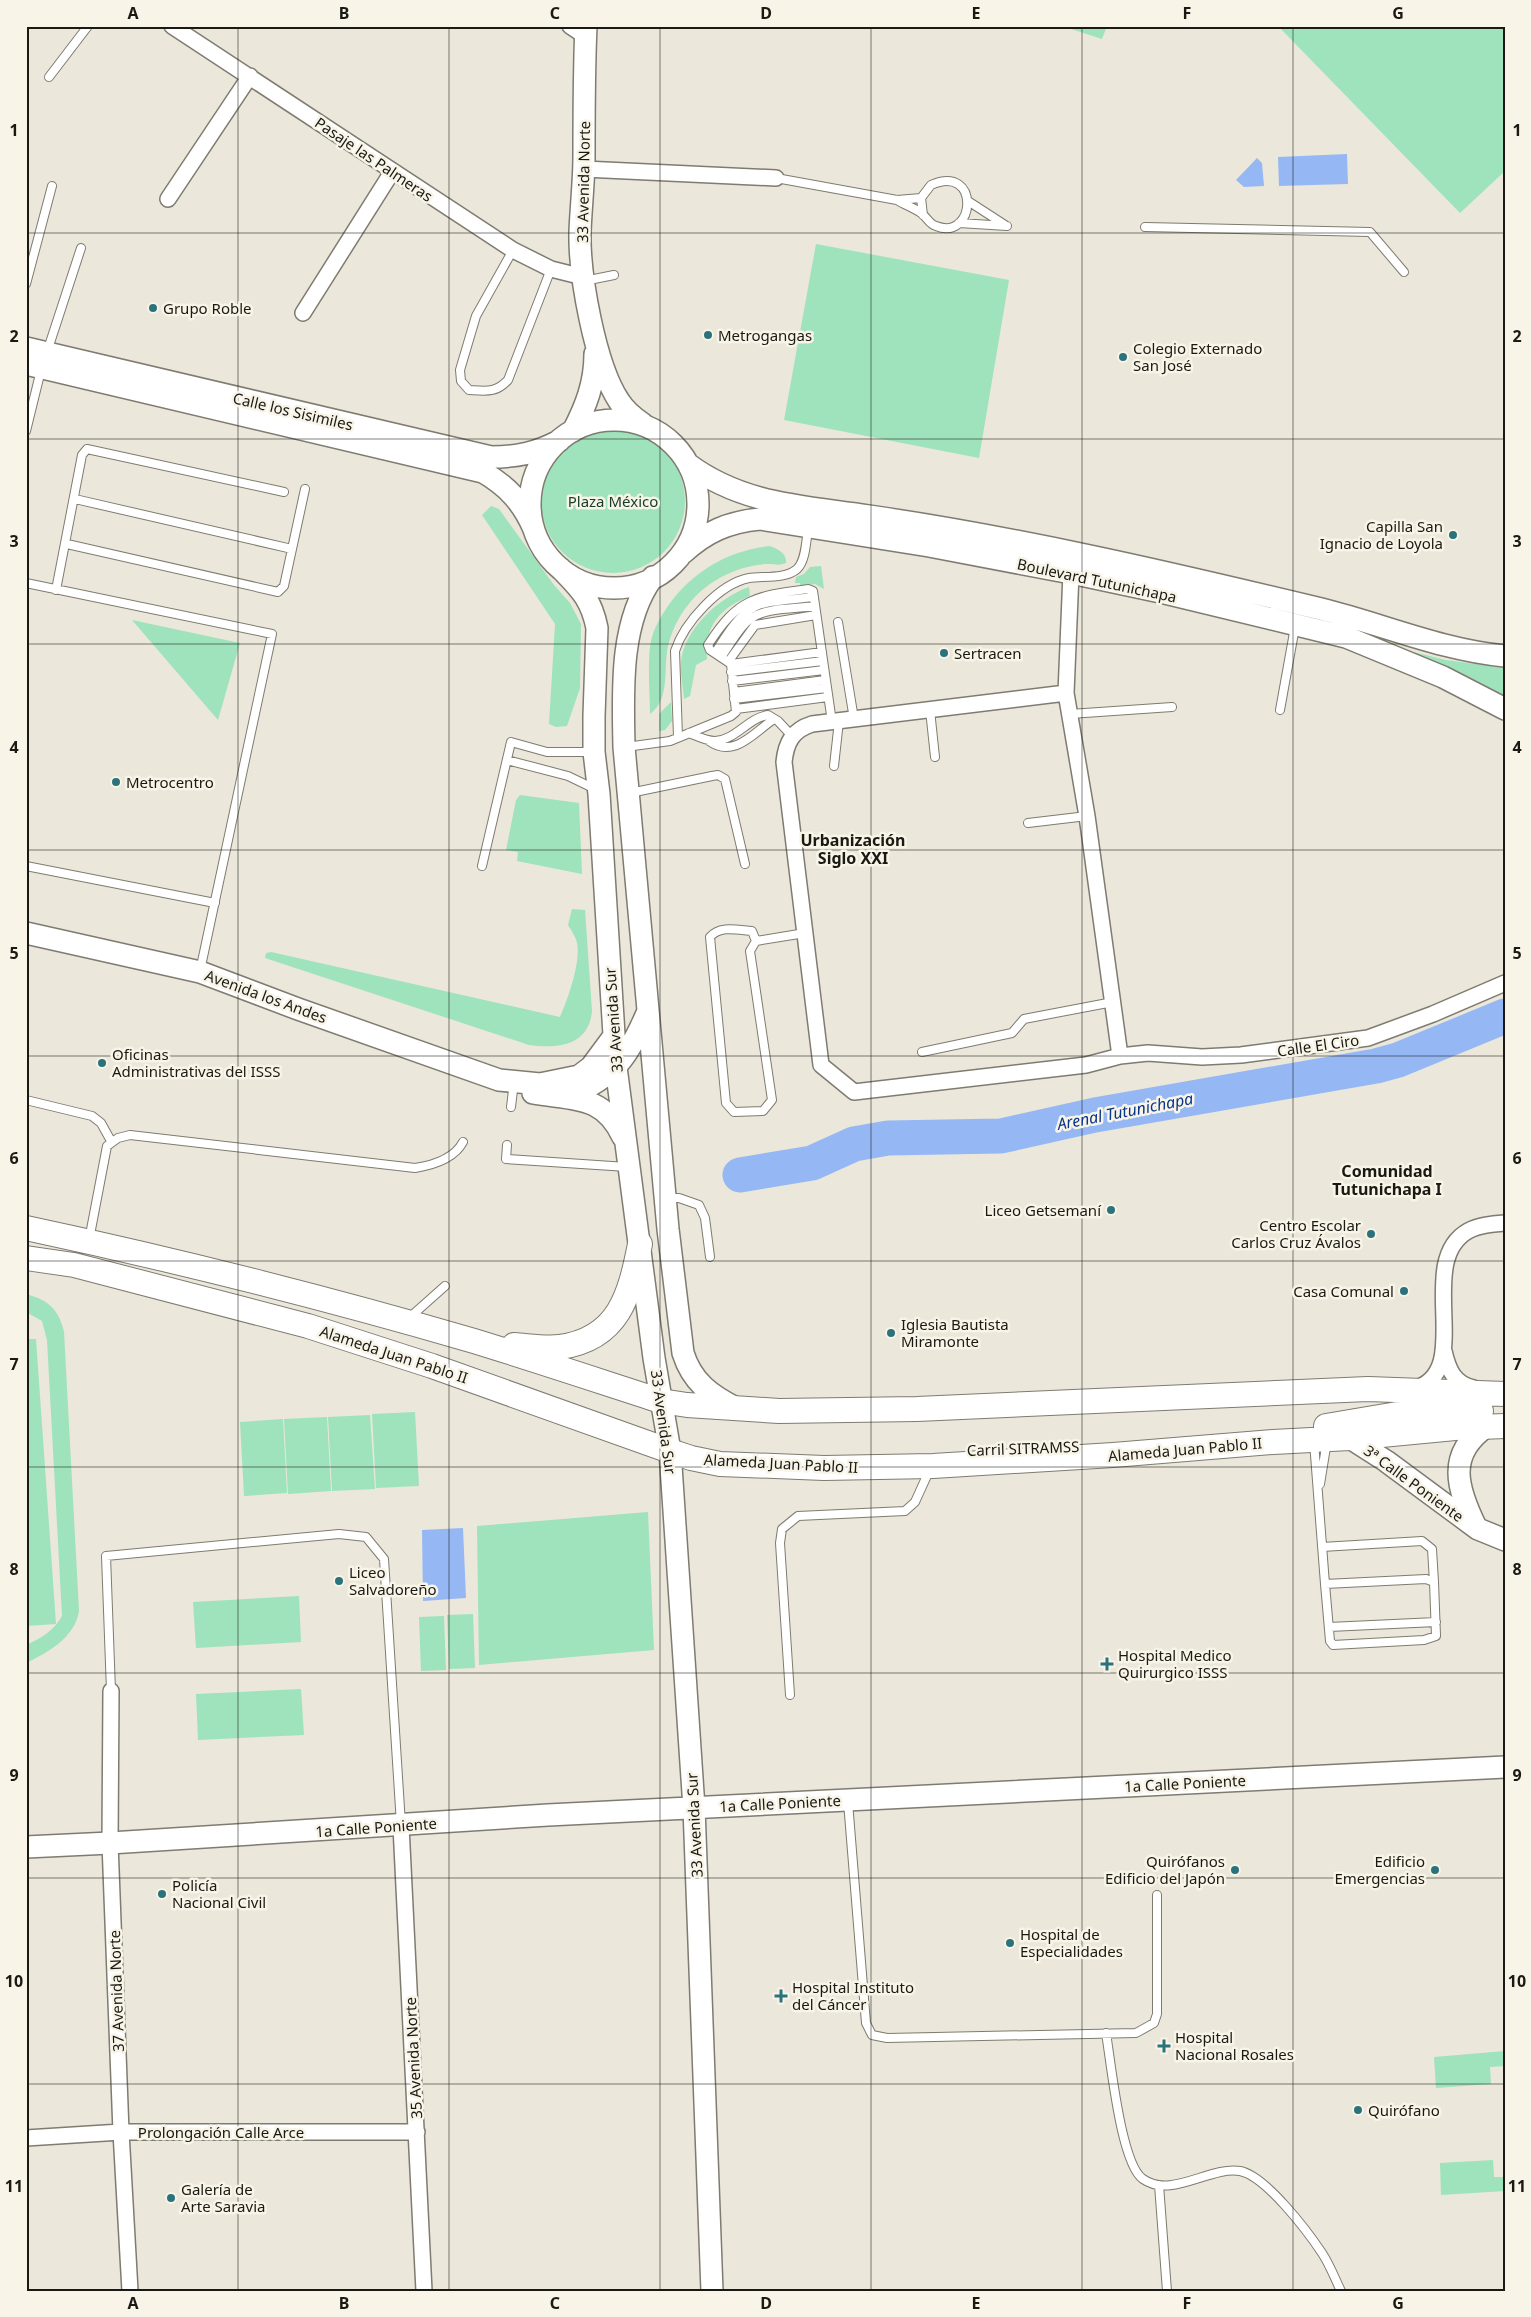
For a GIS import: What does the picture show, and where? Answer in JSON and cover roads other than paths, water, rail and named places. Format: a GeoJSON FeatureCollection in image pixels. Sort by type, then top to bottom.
{"type":"FeatureCollection","features":[{"type":"Feature","properties":{"kind":"main road","name":"Alameda Juan Pablo II"},"geometry":{"type":"LineString","coordinates":[[26,1228],[404,1322],[661,1401],[687,1405],[779,1412],[917,1409],[1311,1391],[1394,1390],[1504,1400]]}},
{"type":"Feature","properties":{"kind":"main road"},"geometry":{"type":"LineString","coordinates":[[474,1342],[559,1347],[593,1336],[615,1318],[626,1299],[640,1244]]}},
{"type":"Feature","properties":{"kind":"main road","name":"Alameda Juan Pablo II"},"geometry":{"type":"LineString","coordinates":[[26,1258],[74,1265],[308,1326],[432,1366],[670,1452],[720,1464],[824,1468],[933,1466],[1496,1426]]}},
{"type":"Feature","properties":{"kind":"main road","name":"Carril SITRAMSS"},"geometry":{"type":"LineString","coordinates":[[670,1452],[741,1457],[1034,1448],[1282,1432],[1403,1413],[1504,1400]]}},
{"type":"Feature","properties":{"kind":"main road","name":"Carril SITRAMSS"},"geometry":{"type":"LineString","coordinates":[[687,1405],[694,1414],[714,1420],[827,1424],[1061,1416],[1304,1401],[1347,1403],[1403,1413]]}},
{"type":"Feature","properties":{"kind":"street","name":"Pasaje las Palmeras"},"geometry":{"type":"LineString","coordinates":[[172,26],[513,250],[551,269],[583,279]]}},
{"type":"Feature","properties":{"kind":"street","name":"33 Avenida Norte"},"geometry":{"type":"LineString","coordinates":[[580,30],[584,169],[580,233],[583,279],[601,360],[619,401],[632,416],[647,427]]}},
{"type":"Feature","properties":{"kind":"street"},"geometry":{"type":"LineString","coordinates":[[168,200],[250,76]]}},
{"type":"Feature","properties":{"kind":"street"},"geometry":{"type":"LineString","coordinates":[[584,169],[776,178]]}},
{"type":"Feature","properties":{"kind":"street"},"geometry":{"type":"LineString","coordinates":[[303,313],[392,172]]}},
{"type":"Feature","properties":{"kind":"street","name":"33 Avenida Norte"},"geometry":{"type":"LineString","coordinates":[[566,436],[588,402],[595,372],[596,336]]}},
{"type":"Feature","properties":{"kind":"street","name":"Calle los Sisimiles"},"geometry":{"type":"LineString","coordinates":[[35,358],[491,457],[538,452],[566,436]]}},
{"type":"Feature","properties":{"kind":"street","name":"Calle los Sisimiles"},"geometry":{"type":"LineString","coordinates":[[35,358],[483,472],[500,482],[514,495],[525,510],[533,527]]}},
{"type":"Feature","properties":{"kind":"street"},"geometry":{"type":"LineString","coordinates":[[620,420],[647,427],[671,442],[688,464],[695,484],[698,503],[694,529],[682,553],[664,571],[653,577],[625,586],[605,587],[586,582],[560,568],[544,549],[533,527],[530,499],[534,480],[541,463],[566,436],[589,424],[620,420]]}},
{"type":"Feature","properties":{"kind":"street","name":"Boulevard Tutunichapa"},"geometry":{"type":"LineString","coordinates":[[688,464],[718,484],[750,496],[933,525],[1095,556],[1351,616],[1427,641],[1505,656]]}},
{"type":"Feature","properties":{"kind":"street","name":"Boulevard Tutunichapa"},"geometry":{"type":"LineString","coordinates":[[682,553],[699,538],[718,528],[738,521],[760,519],[1071,573],[1165,593],[1346,637],[1403,659],[1505,709]]}},
{"type":"Feature","properties":{"kind":"street","name":"33 Avenida Sur"},"geometry":{"type":"LineString","coordinates":[[560,568],[578,586],[593,608],[597,628],[594,752],[599,794],[616,1067],[661,1401],[670,1452],[694,1808],[712,2291]]}},
{"type":"Feature","properties":{"kind":"street"},"geometry":{"type":"LineString","coordinates":[[1071,573],[1066,693],[1087,816],[1120,1056]]}},
{"type":"Feature","properties":{"kind":"street","name":"33 Avenida Sur"},"geometry":{"type":"LineString","coordinates":[[653,577],[638,602],[631,626],[623,700],[628,794],[666,1198],[683,1353],[688,1370],[718,1399],[740,1410]]}},
{"type":"Feature","properties":{"kind":"street"},"geometry":{"type":"LineString","coordinates":[[792,736],[802,727],[835,721],[1066,693]]}},
{"type":"Feature","properties":{"kind":"street","name":"Calle El Ciro"},"geometry":{"type":"LineString","coordinates":[[792,736],[786,749],[784,762],[821,1065],[854,1092],[1086,1065],[1120,1056],[1148,1053],[1202,1057],[1241,1055],[1368,1038],[1433,1014],[1505,983]]}},
{"type":"Feature","properties":{"kind":"street","name":"Avenida los Andes"},"geometry":{"type":"LineString","coordinates":[[26,933],[200,972],[508,1092],[567,1097],[600,1107],[616,1122],[626,1145]]}},
{"type":"Feature","properties":{"kind":"street"},"geometry":{"type":"LineString","coordinates":[[567,1097],[600,1080],[616,1067],[630,1050],[649,1009]]}},
{"type":"Feature","properties":{"kind":"street","name":"Avenida los Andes"},"geometry":{"type":"LineString","coordinates":[[508,1092],[579,1076],[591,1067],[614,1036]]}},
{"type":"Feature","properties":{"kind":"street"},"geometry":{"type":"LineString","coordinates":[[1394,1390],[1416,1388],[1429,1380],[1440,1365],[1443,1349],[1443,1275],[1448,1252],[1461,1236],[1468,1231],[1477,1227],[1505,1223]]}},
{"type":"Feature","properties":{"kind":"street"},"geometry":{"type":"LineString","coordinates":[[1443,1349],[1451,1374],[1458,1381],[1470,1388],[1504,1400]]}},
{"type":"Feature","properties":{"kind":"street","name":"3ª Calle Poniente"},"geometry":{"type":"LineString","coordinates":[[1478,1530],[1465,1501],[1458,1472],[1465,1447],[1473,1436],[1496,1426]]}},
{"type":"Feature","properties":{"kind":"street","name":"3ª Calle Poniente"},"geometry":{"type":"LineString","coordinates":[[1330,1439],[1386,1461],[1478,1530],[1505,1540]]}},
{"type":"Feature","properties":{"kind":"street","name":"37 Avenida Norte"},"geometry":{"type":"LineString","coordinates":[[111,1691],[110,1844],[121,2132],[130,2291]]}},
{"type":"Feature","properties":{"kind":"street","name":"1a Calle Poniente"},"geometry":{"type":"LineString","coordinates":[[26,1846],[110,1844],[694,1808],[1505,1767]]}},
{"type":"Feature","properties":{"kind":"street","name":"35 Avenida Norte"},"geometry":{"type":"LineString","coordinates":[[401,1826],[424,2291]]}},
{"type":"Feature","properties":{"kind":"street","name":"Prolongación Calle Arce"},"geometry":{"type":"LineString","coordinates":[[26,2138],[121,2132],[417,2132]]}},
{"type":"Feature","properties":{"kind":"lane"},"geometry":{"type":"LineString","coordinates":[[49,77],[88,26]]}},
{"type":"Feature","properties":{"kind":"lane"},"geometry":{"type":"LineString","coordinates":[[776,178],[897,200],[922,198]]}},
{"type":"Feature","properties":{"kind":"lane"},"geometry":{"type":"LineString","coordinates":[[897,200],[923,214],[935,226],[952,227],[959,223],[968,210],[968,201],[961,187],[947,180],[930,185],[922,198],[923,214]]}},
{"type":"Feature","properties":{"kind":"lane"},"geometry":{"type":"LineString","coordinates":[[26,284],[52,186]]}},
{"type":"Feature","properties":{"kind":"lane"},"geometry":{"type":"LineString","coordinates":[[959,223],[1007,226],[968,201]]}},
{"type":"Feature","properties":{"kind":"lane"},"geometry":{"type":"LineString","coordinates":[[1145,227],[1370,232],[1404,272]]}},
{"type":"Feature","properties":{"kind":"lane"},"geometry":{"type":"LineString","coordinates":[[26,431],[35,358],[81,248]]}},
{"type":"Feature","properties":{"kind":"lane"},"geometry":{"type":"LineString","coordinates":[[513,250],[476,316],[460,370],[461,381],[469,390],[486,391],[500,388],[508,380],[551,269]]}},
{"type":"Feature","properties":{"kind":"lane"},"geometry":{"type":"LineString","coordinates":[[583,279],[614,275]]}},
{"type":"Feature","properties":{"kind":"lane"},"geometry":{"type":"LineString","coordinates":[[56,590],[67,544],[82,456],[87,449],[284,492]]}},
{"type":"Feature","properties":{"kind":"lane"},"geometry":{"type":"LineString","coordinates":[[67,544],[278,592],[284,586],[305,489]]}},
{"type":"Feature","properties":{"kind":"lane"},"geometry":{"type":"LineString","coordinates":[[75,499],[292,549]]}},
{"type":"Feature","properties":{"kind":"lane"},"geometry":{"type":"LineString","coordinates":[[678,737],[675,651],[679,639],[700,608],[725,590],[746,579],[788,574],[797,569],[802,560],[808,526]]}},
{"type":"Feature","properties":{"kind":"lane"},"geometry":{"type":"LineString","coordinates":[[26,583],[272,634],[200,972]]}},
{"type":"Feature","properties":{"kind":"lane"},"geometry":{"type":"LineString","coordinates":[[624,747],[670,741],[731,716],[736,712],[732,681],[725,662],[708,645],[727,617],[752,600],[763,595],[808,589],[813,591],[827,688],[835,721],[834,766]]}},
{"type":"Feature","properties":{"kind":"lane"},"geometry":{"type":"LineString","coordinates":[[725,662],[749,620],[760,614],[815,606]]}},
{"type":"Feature","properties":{"kind":"lane"},"geometry":{"type":"LineString","coordinates":[[725,662],[755,625],[816,615]]}},
{"type":"Feature","properties":{"kind":"lane"},"geometry":{"type":"LineString","coordinates":[[838,622],[854,719]]}},
{"type":"Feature","properties":{"kind":"lane"},"geometry":{"type":"LineString","coordinates":[[1280,710],[1296,625]]}},
{"type":"Feature","properties":{"kind":"lane"},"geometry":{"type":"LineString","coordinates":[[725,662],[822,652]]}},
{"type":"Feature","properties":{"kind":"lane"},"geometry":{"type":"LineString","coordinates":[[725,662],[823,661]]}},
{"type":"Feature","properties":{"kind":"lane"},"geometry":{"type":"LineString","coordinates":[[732,681],[824,670]]}},
{"type":"Feature","properties":{"kind":"lane"},"geometry":{"type":"LineString","coordinates":[[734,695],[827,688]]}},
{"type":"Feature","properties":{"kind":"lane"},"geometry":{"type":"LineString","coordinates":[[736,709],[827,688]]}},
{"type":"Feature","properties":{"kind":"lane"},"geometry":{"type":"LineString","coordinates":[[1070,714],[1172,708]]}},
{"type":"Feature","properties":{"kind":"lane"},"geometry":{"type":"LineString","coordinates":[[930,710],[935,757]]}},
{"type":"Feature","properties":{"kind":"lane"},"geometry":{"type":"LineString","coordinates":[[689,733],[716,741],[727,738],[755,718],[768,715],[792,736]]}},
{"type":"Feature","properties":{"kind":"lane"},"geometry":{"type":"LineString","coordinates":[[707,739],[719,747],[735,747],[774,719]]}},
{"type":"Feature","properties":{"kind":"lane"},"geometry":{"type":"LineString","coordinates":[[482,866],[511,742],[547,752],[594,752]]}},
{"type":"Feature","properties":{"kind":"lane"},"geometry":{"type":"LineString","coordinates":[[507,760],[568,776],[593,787],[599,794]]}},
{"type":"Feature","properties":{"kind":"lane"},"geometry":{"type":"LineString","coordinates":[[628,794],[718,775],[725,779],[745,864]]}},
{"type":"Feature","properties":{"kind":"lane"},"geometry":{"type":"LineString","coordinates":[[1028,823],[1087,816]]}},
{"type":"Feature","properties":{"kind":"lane"},"geometry":{"type":"LineString","coordinates":[[26,866],[215,903]]}},
{"type":"Feature","properties":{"kind":"lane"},"geometry":{"type":"LineString","coordinates":[[756,941],[752,931],[722,929],[714,932],[710,937],[726,1103],[734,1112],[763,1111],[772,1100],[750,950],[756,941],[805,933]]}},
{"type":"Feature","properties":{"kind":"lane"},"geometry":{"type":"LineString","coordinates":[[922,1052],[1012,1033],[1024,1019],[1113,1002]]}},
{"type":"Feature","properties":{"kind":"lane"},"geometry":{"type":"LineString","coordinates":[[26,1100],[92,1116],[101,1123],[111,1141]]}},
{"type":"Feature","properties":{"kind":"lane"},"geometry":{"type":"LineString","coordinates":[[88,1242],[107,1146],[111,1141],[130,1135],[415,1168],[427,1166],[453,1156],[463,1142]]}},
{"type":"Feature","properties":{"kind":"lane"},"geometry":{"type":"LineString","coordinates":[[507,1145],[506,1159],[629,1167]]}},
{"type":"Feature","properties":{"kind":"lane"},"geometry":{"type":"LineString","coordinates":[[666,1198],[679,1198],[699,1205],[705,1218],[710,1257]]}},
{"type":"Feature","properties":{"kind":"lane"},"geometry":{"type":"LineString","coordinates":[[404,1322],[445,1286]]}},
{"type":"Feature","properties":{"kind":"lane"},"geometry":{"type":"LineString","coordinates":[[1322,1547],[1422,1541],[1432,1549],[1436,1636],[1433,1639],[1345,1646],[1333,1645],[1330,1641],[1320,1528],[1318,1496],[1330,1439]]}},
{"type":"Feature","properties":{"kind":"lane"},"geometry":{"type":"LineString","coordinates":[[1318,1496],[1330,1439]]}},
{"type":"Feature","properties":{"kind":"lane"},"geometry":{"type":"LineString","coordinates":[[790,1696],[780,1543],[782,1529],[798,1516],[905,1511],[915,1502],[928,1472],[933,1466]]}},
{"type":"Feature","properties":{"kind":"lane"},"geometry":{"type":"LineString","coordinates":[[111,1691],[106,1556],[339,1534],[366,1537],[384,1560],[401,1826]]}},
{"type":"Feature","properties":{"kind":"lane"},"geometry":{"type":"LineString","coordinates":[[1325,1584],[1426,1579],[1434,1582]]}},
{"type":"Feature","properties":{"kind":"lane"},"geometry":{"type":"LineString","coordinates":[[1329,1627],[1436,1622]]}},
{"type":"Feature","properties":{"kind":"lane"},"geometry":{"type":"LineString","coordinates":[[848,1800],[866,2023],[872,2034],[887,2038],[1106,2034],[1136,2032],[1154,2024],[1157,2014],[1157,1895]]}},
{"type":"Feature","properties":{"kind":"lane"},"geometry":{"type":"LineString","coordinates":[[1106,2034],[1126,2147],[1134,2167],[1143,2179],[1159,2185],[1180,2184],[1218,2173],[1240,2171],[1258,2180],[1287,2208],[1323,2254],[1341,2291]]}},
{"type":"Feature","properties":{"kind":"lane"},"geometry":{"type":"LineString","coordinates":[[1159,2185],[1167,2291]]}},
{"type":"Feature","properties":{"kind":"water"},"geometry":{"type":"Polygon","coordinates":[[[1347,154],[1348,184],[1279,186],[1278,157],[1347,154]]]}},
{"type":"Feature","properties":{"kind":"water"},"geometry":{"type":"Polygon","coordinates":[[[1257,158],[1262,163],[1264,186],[1244,187],[1236,180],[1257,158]]]}},
{"type":"Feature","properties":{"kind":"water"},"geometry":{"type":"Polygon","coordinates":[[[463,1528],[466,1598],[423,1601],[422,1530],[463,1528]]]}},
{"type":"Feature","properties":{"kind":"waterway","name":"Arenal Tutunichapa"},"geometry":{"type":"LineString","coordinates":[[740,1175],[812,1163],[854,1144],[888,1138],[1001,1136],[1095,1115],[1376,1066],[1398,1060],[1505,1016]]}},
{"type":"Feature","properties":{"kind":"place","name":"Grupo Roble"},"geometry":{"type":"Point","coordinates":[153,308]}},
{"type":"Feature","properties":{"kind":"place","name":"Metrogangas"},"geometry":{"type":"Point","coordinates":[708,335]}},
{"type":"Feature","properties":{"kind":"place","name":"Colegio Externado San José"},"geometry":{"type":"Point","coordinates":[1123,357]}},
{"type":"Feature","properties":{"kind":"place","name":"Capilla San Ignacio de Loyola"},"geometry":{"type":"Point","coordinates":[1453,535]}},
{"type":"Feature","properties":{"kind":"place","name":"Sertracen"},"geometry":{"type":"Point","coordinates":[944,653]}},
{"type":"Feature","properties":{"kind":"place","name":"Metrocentro"},"geometry":{"type":"Point","coordinates":[116,782]}},
{"type":"Feature","properties":{"kind":"place","name":"Oficinas Administrativas del ISSS"},"geometry":{"type":"Point","coordinates":[102,1063]}},
{"type":"Feature","properties":{"kind":"place","name":"Liceo Getsemaní"},"geometry":{"type":"Point","coordinates":[1111,1210]}},
{"type":"Feature","properties":{"kind":"place","name":"Centro Escolar Carlos Cruz Ávalos"},"geometry":{"type":"Point","coordinates":[1371,1234]}},
{"type":"Feature","properties":{"kind":"place","name":"Casa Comunal"},"geometry":{"type":"Point","coordinates":[1404,1291]}},
{"type":"Feature","properties":{"kind":"place","name":"Iglesia Bautista Miramonte"},"geometry":{"type":"Point","coordinates":[891,1333]}},
{"type":"Feature","properties":{"kind":"place","name":"Liceo Salvadoreño"},"geometry":{"type":"Point","coordinates":[339,1581]}},
{"type":"Feature","properties":{"kind":"place","name":"Hospital Medico Quirurgico ISSS"},"geometry":{"type":"Point","coordinates":[1107,1664]}},
{"type":"Feature","properties":{"kind":"place","name":"Quirófanos Edificio del Japón"},"geometry":{"type":"Point","coordinates":[1235,1870]}},
{"type":"Feature","properties":{"kind":"place","name":"Edificio Emergencias"},"geometry":{"type":"Point","coordinates":[1435,1870]}},
{"type":"Feature","properties":{"kind":"place","name":"Policía Nacional Civil"},"geometry":{"type":"Point","coordinates":[162,1894]}},
{"type":"Feature","properties":{"kind":"place","name":"Hospital de Especialidades"},"geometry":{"type":"Point","coordinates":[1010,1943]}},
{"type":"Feature","properties":{"kind":"place","name":"Hospital Instituto del Cáncer"},"geometry":{"type":"Point","coordinates":[781,1996]}},
{"type":"Feature","properties":{"kind":"place","name":"Hospital Nacional Rosales"},"geometry":{"type":"Point","coordinates":[1164,2046]}},
{"type":"Feature","properties":{"kind":"place","name":"Quirófano"},"geometry":{"type":"Point","coordinates":[1358,2110]}},
{"type":"Feature","properties":{"kind":"place","name":"Galería de Arte Saravia"},"geometry":{"type":"Point","coordinates":[171,2198]}},
{"type":"Feature","properties":{"kind":"district","name":"Urbanización Siglo XXI"},"geometry":{"type":"Point","coordinates":[853,849]}},
{"type":"Feature","properties":{"kind":"district","name":"Comunidad Tutunichapa I"},"geometry":{"type":"Point","coordinates":[1387,1180]}},
{"type":"Feature","properties":{"kind":"park label","name":"Plaza México"},"geometry":{"type":"Point","coordinates":[613,501]}}]}
